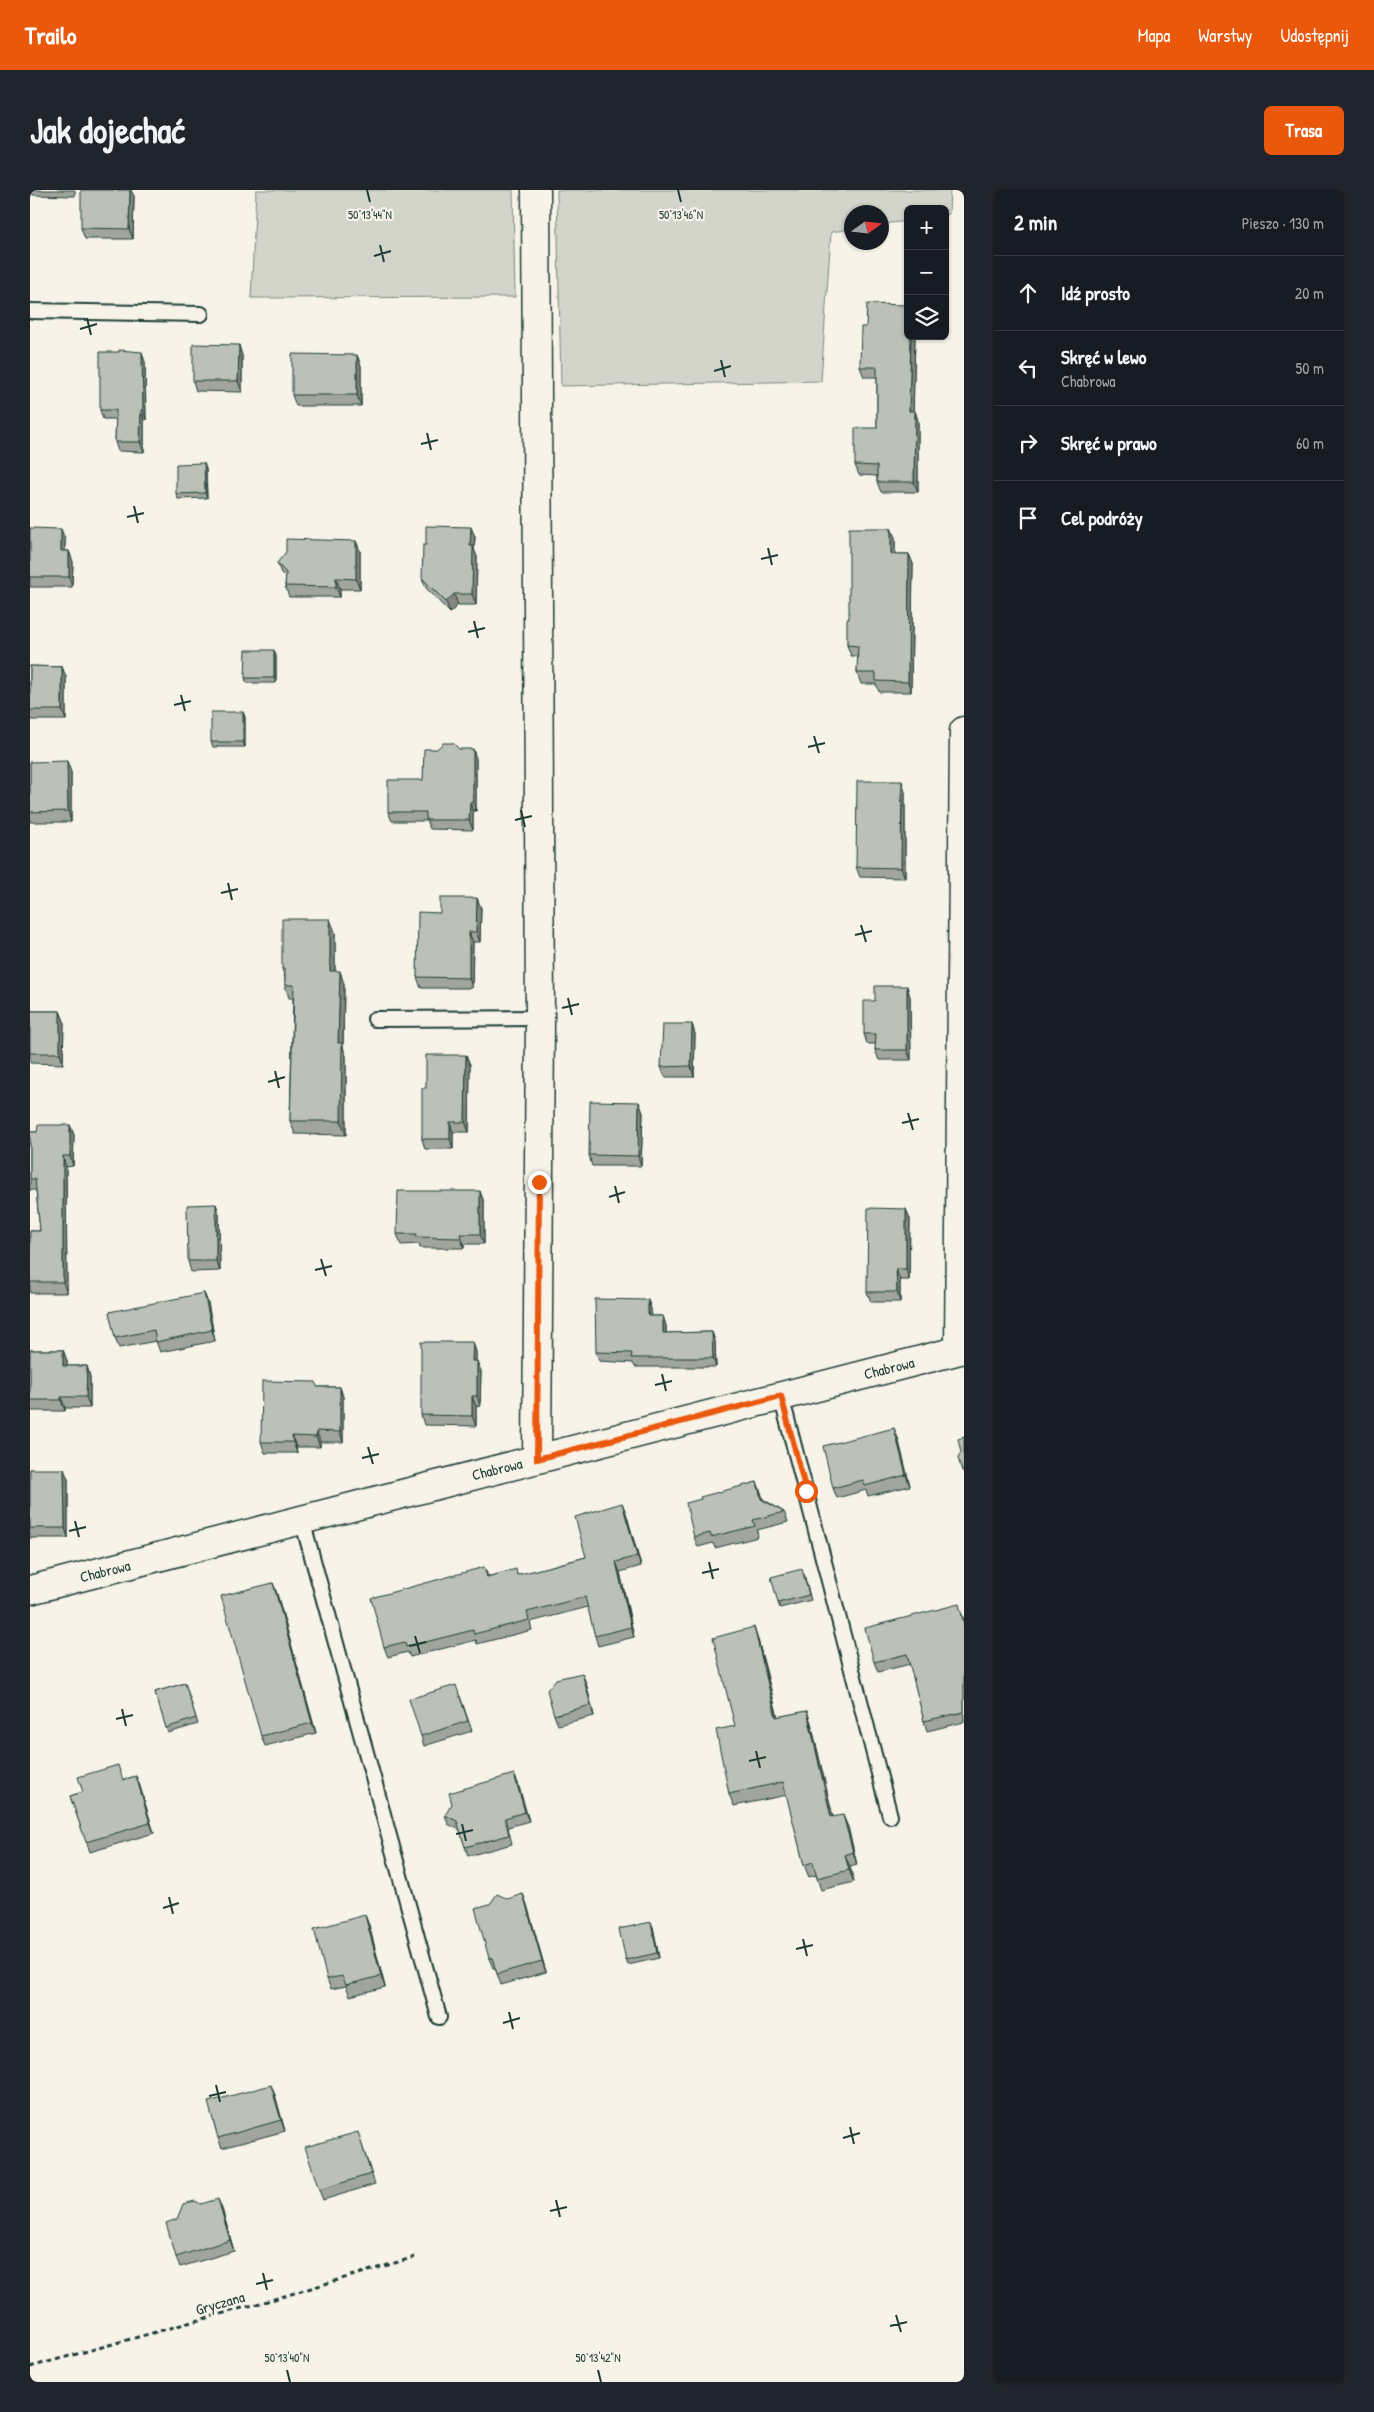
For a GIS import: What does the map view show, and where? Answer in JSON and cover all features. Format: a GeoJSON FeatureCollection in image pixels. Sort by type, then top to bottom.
{"type":"FeatureCollection","features":[{"type":"Feature","properties":{"kind":"street"},"geometry":{"type":"LineString","coordinates":[[536,190],[540,1018],[537,1459]]}},
{"type":"Feature","properties":{"kind":"street"},"geometry":{"type":"LineString","coordinates":[[962,1350],[964,731]]}},
{"type":"Feature","properties":{"kind":"street","name":"Chabrowa"},"geometry":{"type":"LineString","coordinates":[[30,1590],[962,1350]]}},
{"type":"Feature","properties":{"kind":"lane"},"geometry":{"type":"LineString","coordinates":[[30,311],[200,314]]}},
{"type":"Feature","properties":{"kind":"lane"},"geometry":{"type":"LineString","coordinates":[[375,1019],[540,1018]]}},
{"type":"Feature","properties":{"kind":"lane"},"geometry":{"type":"LineString","coordinates":[[781,1396],[890,1816]]}},
{"type":"Feature","properties":{"kind":"lane"},"geometry":{"type":"LineString","coordinates":[[302,1520],[439,2017]]}},
{"type":"Feature","properties":{"kind":"path","name":"Gryczana"},"geometry":{"type":"LineString","coordinates":[[30,2367],[271,2300],[415,2257]]}},
{"type":"Feature","properties":{"kind":"shaded area"},"geometry":{"type":"Polygon","coordinates":[[[256,190],[513,190],[515,297],[251,298],[256,190]]]}},
{"type":"Feature","properties":{"kind":"shaded area"},"geometry":{"type":"Polygon","coordinates":[[[557,190],[950,190],[949,214],[949,205],[904,205],[904,221],[889,223],[889,205],[844,205],[844,230],[831,232],[821,381],[561,386],[557,190]]]}},
{"type":"Feature","properties":{"kind":"building"},"geometry":{"type":"Polygon","coordinates":[[[81,190],[130,190],[129,229],[81,228],[81,190]]]}},
{"type":"Feature","properties":{"kind":"building"},"geometry":{"type":"Polygon","coordinates":[[[867,304],[904,305],[904,340],[911,340],[909,411],[915,411],[914,482],[877,482],[877,466],[855,465],[855,428],[877,428],[877,367],[860,367],[861,327],[866,327],[867,304]]]}},
{"type":"Feature","properties":{"kind":"building"},"geometry":{"type":"Polygon","coordinates":[[[193,344],[239,345],[238,381],[193,381],[193,344]]]}},
{"type":"Feature","properties":{"kind":"building"},"geometry":{"type":"Polygon","coordinates":[[[119,350],[142,352],[143,410],[141,410],[140,442],[115,442],[116,410],[100,410],[100,352],[119,352],[119,350]]]}},
{"type":"Feature","properties":{"kind":"building"},"geometry":{"type":"Polygon","coordinates":[[[292,354],[357,355],[357,395],[292,395],[292,354]]]}},
{"type":"Feature","properties":{"kind":"building"},"geometry":{"type":"Polygon","coordinates":[[[204,463],[205,493],[176,494],[176,464],[204,463]]]}},
{"type":"Feature","properties":{"kind":"building"},"geometry":{"type":"Polygon","coordinates":[[[426,526],[471,527],[470,546],[473,546],[472,594],[454,594],[446,602],[422,578],[423,545],[426,545],[426,526]]]}},
{"type":"Feature","properties":{"kind":"building"},"geometry":{"type":"Polygon","coordinates":[[[30,528],[61,529],[61,551],[69,551],[69,577],[30,577],[30,528]]]}},
{"type":"Feature","properties":{"kind":"building"},"geometry":{"type":"Polygon","coordinates":[[[849,528],[891,528],[891,554],[909,554],[908,682],[876,681],[876,673],[857,673],[858,646],[847,645],[847,619],[849,619],[849,528]]]}},
{"type":"Feature","properties":{"kind":"building"},"geometry":{"type":"Polygon","coordinates":[[[286,539],[356,541],[356,579],[336,578],[336,587],[285,586],[286,573],[277,563],[286,552],[286,539]]]}},
{"type":"Feature","properties":{"kind":"building"},"geometry":{"type":"Polygon","coordinates":[[[246,650],[274,650],[274,678],[245,678],[246,650]]]}},
{"type":"Feature","properties":{"kind":"building"},"geometry":{"type":"Polygon","coordinates":[[[30,666],[62,667],[62,710],[30,710],[30,666]]]}},
{"type":"Feature","properties":{"kind":"building"},"geometry":{"type":"Polygon","coordinates":[[[211,712],[243,712],[243,742],[211,742],[211,712]]]}},
{"type":"Feature","properties":{"kind":"building"},"geometry":{"type":"Polygon","coordinates":[[[443,743],[453,743],[459,749],[473,749],[473,802],[470,802],[469,820],[426,820],[426,812],[388,812],[388,780],[423,780],[424,749],[437,749],[443,743]]]}},
{"type":"Feature","properties":{"kind":"building"},"geometry":{"type":"Polygon","coordinates":[[[67,761],[68,811],[30,812],[30,762],[67,761]]]}},
{"type":"Feature","properties":{"kind":"building"},"geometry":{"type":"Polygon","coordinates":[[[857,781],[902,781],[901,868],[856,867],[857,781]]]}},
{"type":"Feature","properties":{"kind":"building"},"geometry":{"type":"Polygon","coordinates":[[[440,898],[477,898],[476,932],[469,932],[469,978],[417,977],[418,912],[440,913],[440,898]]]}},
{"type":"Feature","properties":{"kind":"building"},"geometry":{"type":"Polygon","coordinates":[[[282,919],[330,919],[330,971],[340,971],[338,1043],[342,1043],[341,1121],[290,1121],[294,985],[285,985],[285,969],[282,969],[282,919]]]}},
{"type":"Feature","properties":{"kind":"building"},"geometry":{"type":"Polygon","coordinates":[[[875,986],[907,986],[907,1050],[875,1050],[876,1034],[864,1034],[864,1001],[875,1001],[875,986]]]}},
{"type":"Feature","properties":{"kind":"building"},"geometry":{"type":"Polygon","coordinates":[[[30,1011],[60,1011],[60,1053],[30,1053],[30,1011]]]}},
{"type":"Feature","properties":{"kind":"building"},"geometry":{"type":"Polygon","coordinates":[[[663,1024],[692,1024],[691,1066],[661,1067],[663,1024]]]}},
{"type":"Feature","properties":{"kind":"building"},"geometry":{"type":"Polygon","coordinates":[[[426,1055],[466,1055],[465,1122],[450,1122],[450,1139],[422,1139],[422,1088],[426,1088],[426,1055]]]}},
{"type":"Feature","properties":{"kind":"building"},"geometry":{"type":"Polygon","coordinates":[[[590,1101],[639,1102],[638,1156],[589,1155],[590,1101]]]}},
{"type":"Feature","properties":{"kind":"building"},"geometry":{"type":"Polygon","coordinates":[[[38,1125],[70,1125],[70,1156],[63,1156],[63,1282],[30,1282],[30,1231],[40,1231],[35,1179],[30,1179],[30,1132],[37,1132],[38,1125]]]}},
{"type":"Feature","properties":{"kind":"building"},"geometry":{"type":"Polygon","coordinates":[[[398,1191],[480,1191],[480,1234],[460,1234],[461,1238],[416,1237],[417,1234],[397,1234],[398,1191]]]}},
{"type":"Feature","properties":{"kind":"building"},"geometry":{"type":"Polygon","coordinates":[[[216,1204],[216,1261],[188,1261],[187,1205],[216,1204]]]}},
{"type":"Feature","properties":{"kind":"building"},"geometry":{"type":"Polygon","coordinates":[[[868,1208],[906,1209],[906,1269],[896,1269],[897,1292],[867,1292],[868,1208]]]}},
{"type":"Feature","properties":{"kind":"building"},"geometry":{"type":"Polygon","coordinates":[[[204,1293],[212,1330],[156,1342],[154,1330],[115,1338],[109,1312],[204,1293]]]}},
{"type":"Feature","properties":{"kind":"building"},"geometry":{"type":"Polygon","coordinates":[[[595,1299],[648,1300],[648,1316],[663,1316],[663,1333],[712,1332],[713,1358],[631,1358],[632,1353],[596,1352],[595,1299]]]}},
{"type":"Feature","properties":{"kind":"building"},"geometry":{"type":"Polygon","coordinates":[[[421,1342],[473,1342],[472,1361],[477,1361],[477,1396],[472,1396],[472,1416],[421,1415],[421,1342]]]}},
{"type":"Feature","properties":{"kind":"building"},"geometry":{"type":"Polygon","coordinates":[[[30,1350],[63,1350],[63,1366],[87,1366],[86,1397],[61,1397],[61,1400],[30,1400],[30,1350]]]}},
{"type":"Feature","properties":{"kind":"building"},"geometry":{"type":"Polygon","coordinates":[[[262,1381],[316,1382],[317,1387],[340,1387],[340,1432],[317,1431],[316,1437],[292,1436],[293,1442],[261,1442],[262,1381]]]}},
{"type":"Feature","properties":{"kind":"building"},"geometry":{"type":"Polygon","coordinates":[[[894,1428],[906,1475],[865,1486],[863,1480],[833,1488],[823,1446],[894,1428]]]}},
{"type":"Feature","properties":{"kind":"building"},"geometry":{"type":"Polygon","coordinates":[[[964,1437],[964,1472],[958,1458],[961,1453],[958,1439],[964,1437]]]}},
{"type":"Feature","properties":{"kind":"building"},"geometry":{"type":"Polygon","coordinates":[[[30,1469],[64,1469],[65,1528],[30,1528],[30,1469]]]}},
{"type":"Feature","properties":{"kind":"building"},"geometry":{"type":"Polygon","coordinates":[[[757,1482],[761,1499],[784,1512],[753,1520],[755,1526],[711,1537],[710,1533],[694,1537],[686,1503],[701,1499],[700,1497],[757,1482]]]}},
{"type":"Feature","properties":{"kind":"building"},"geometry":{"type":"Polygon","coordinates":[[[622,1503],[637,1556],[616,1562],[631,1627],[595,1636],[585,1597],[527,1612],[529,1620],[474,1634],[473,1630],[406,1647],[405,1642],[384,1647],[371,1598],[484,1567],[487,1577],[516,1569],[517,1575],[586,1557],[575,1517],[622,1503]]]}},
{"type":"Feature","properties":{"kind":"building"},"geometry":{"type":"Polygon","coordinates":[[[802,1569],[809,1595],[778,1603],[771,1577],[802,1569]]]}},
{"type":"Feature","properties":{"kind":"building"},"geometry":{"type":"Polygon","coordinates":[[[273,1583],[312,1723],[261,1736],[221,1596],[273,1583]]]}},
{"type":"Feature","properties":{"kind":"building"},"geometry":{"type":"Polygon","coordinates":[[[959,1604],[964,1624],[964,1712],[924,1721],[907,1654],[874,1662],[865,1628],[959,1604]]]}},
{"type":"Feature","properties":{"kind":"building"},"geometry":{"type":"Polygon","coordinates":[[[754,1627],[776,1717],[807,1711],[831,1817],[843,1815],[853,1852],[845,1855],[849,1870],[817,1878],[813,1862],[804,1865],[783,1782],[729,1794],[716,1730],[735,1726],[713,1638],[754,1627]]]}},
{"type":"Feature","properties":{"kind":"building"},"geometry":{"type":"Polygon","coordinates":[[[582,1673],[591,1705],[554,1715],[547,1690],[556,1679],[582,1673]]]}},
{"type":"Feature","properties":{"kind":"building"},"geometry":{"type":"Polygon","coordinates":[[[185,1683],[196,1718],[166,1728],[155,1692],[185,1683]]]}},
{"type":"Feature","properties":{"kind":"building"},"geometry":{"type":"Polygon","coordinates":[[[456,1685],[468,1721],[421,1736],[409,1699],[456,1685]]]}},
{"type":"Feature","properties":{"kind":"building"},"geometry":{"type":"Polygon","coordinates":[[[118,1765],[123,1780],[136,1776],[150,1823],[86,1842],[70,1796],[83,1792],[78,1777],[118,1765]]]}},
{"type":"Feature","properties":{"kind":"building"},"geometry":{"type":"Polygon","coordinates":[[[514,1774],[525,1812],[505,1818],[509,1835],[465,1847],[457,1821],[445,1815],[452,1804],[449,1793],[514,1774]]]}},
{"type":"Feature","properties":{"kind":"building"},"geometry":{"type":"Polygon","coordinates":[[[497,1894],[508,1899],[523,1894],[542,1961],[497,1974],[492,1957],[489,1958],[475,1908],[490,1904],[497,1894]]]}},
{"type":"Feature","properties":{"kind":"building"},"geometry":{"type":"Polygon","coordinates":[[[365,1915],[381,1976],[346,1985],[342,1976],[327,1979],[314,1929],[365,1915]]]}},
{"type":"Feature","properties":{"kind":"building"},"geometry":{"type":"Polygon","coordinates":[[[651,1922],[657,1953],[626,1960],[619,1929],[651,1922]]]}},
{"type":"Feature","properties":{"kind":"building"},"geometry":{"type":"Polygon","coordinates":[[[271,2085],[281,2120],[218,2138],[208,2102],[271,2085]]]}},
{"type":"Feature","properties":{"kind":"building"},"geometry":{"type":"Polygon","coordinates":[[[358,2132],[371,2174],[319,2190],[305,2147],[358,2132]]]}},
{"type":"Feature","properties":{"kind":"building"},"geometry":{"type":"Polygon","coordinates":[[[218,2199],[230,2240],[176,2257],[166,2223],[177,2219],[183,2204],[195,2201],[201,2204],[218,2199]]]}},
{"type":"Feature","properties":{"kind":"route"},"geometry":{"type":"LineString","coordinates":[[539,1182],[537,1459],[781,1396],[806,1491]]}}]}
